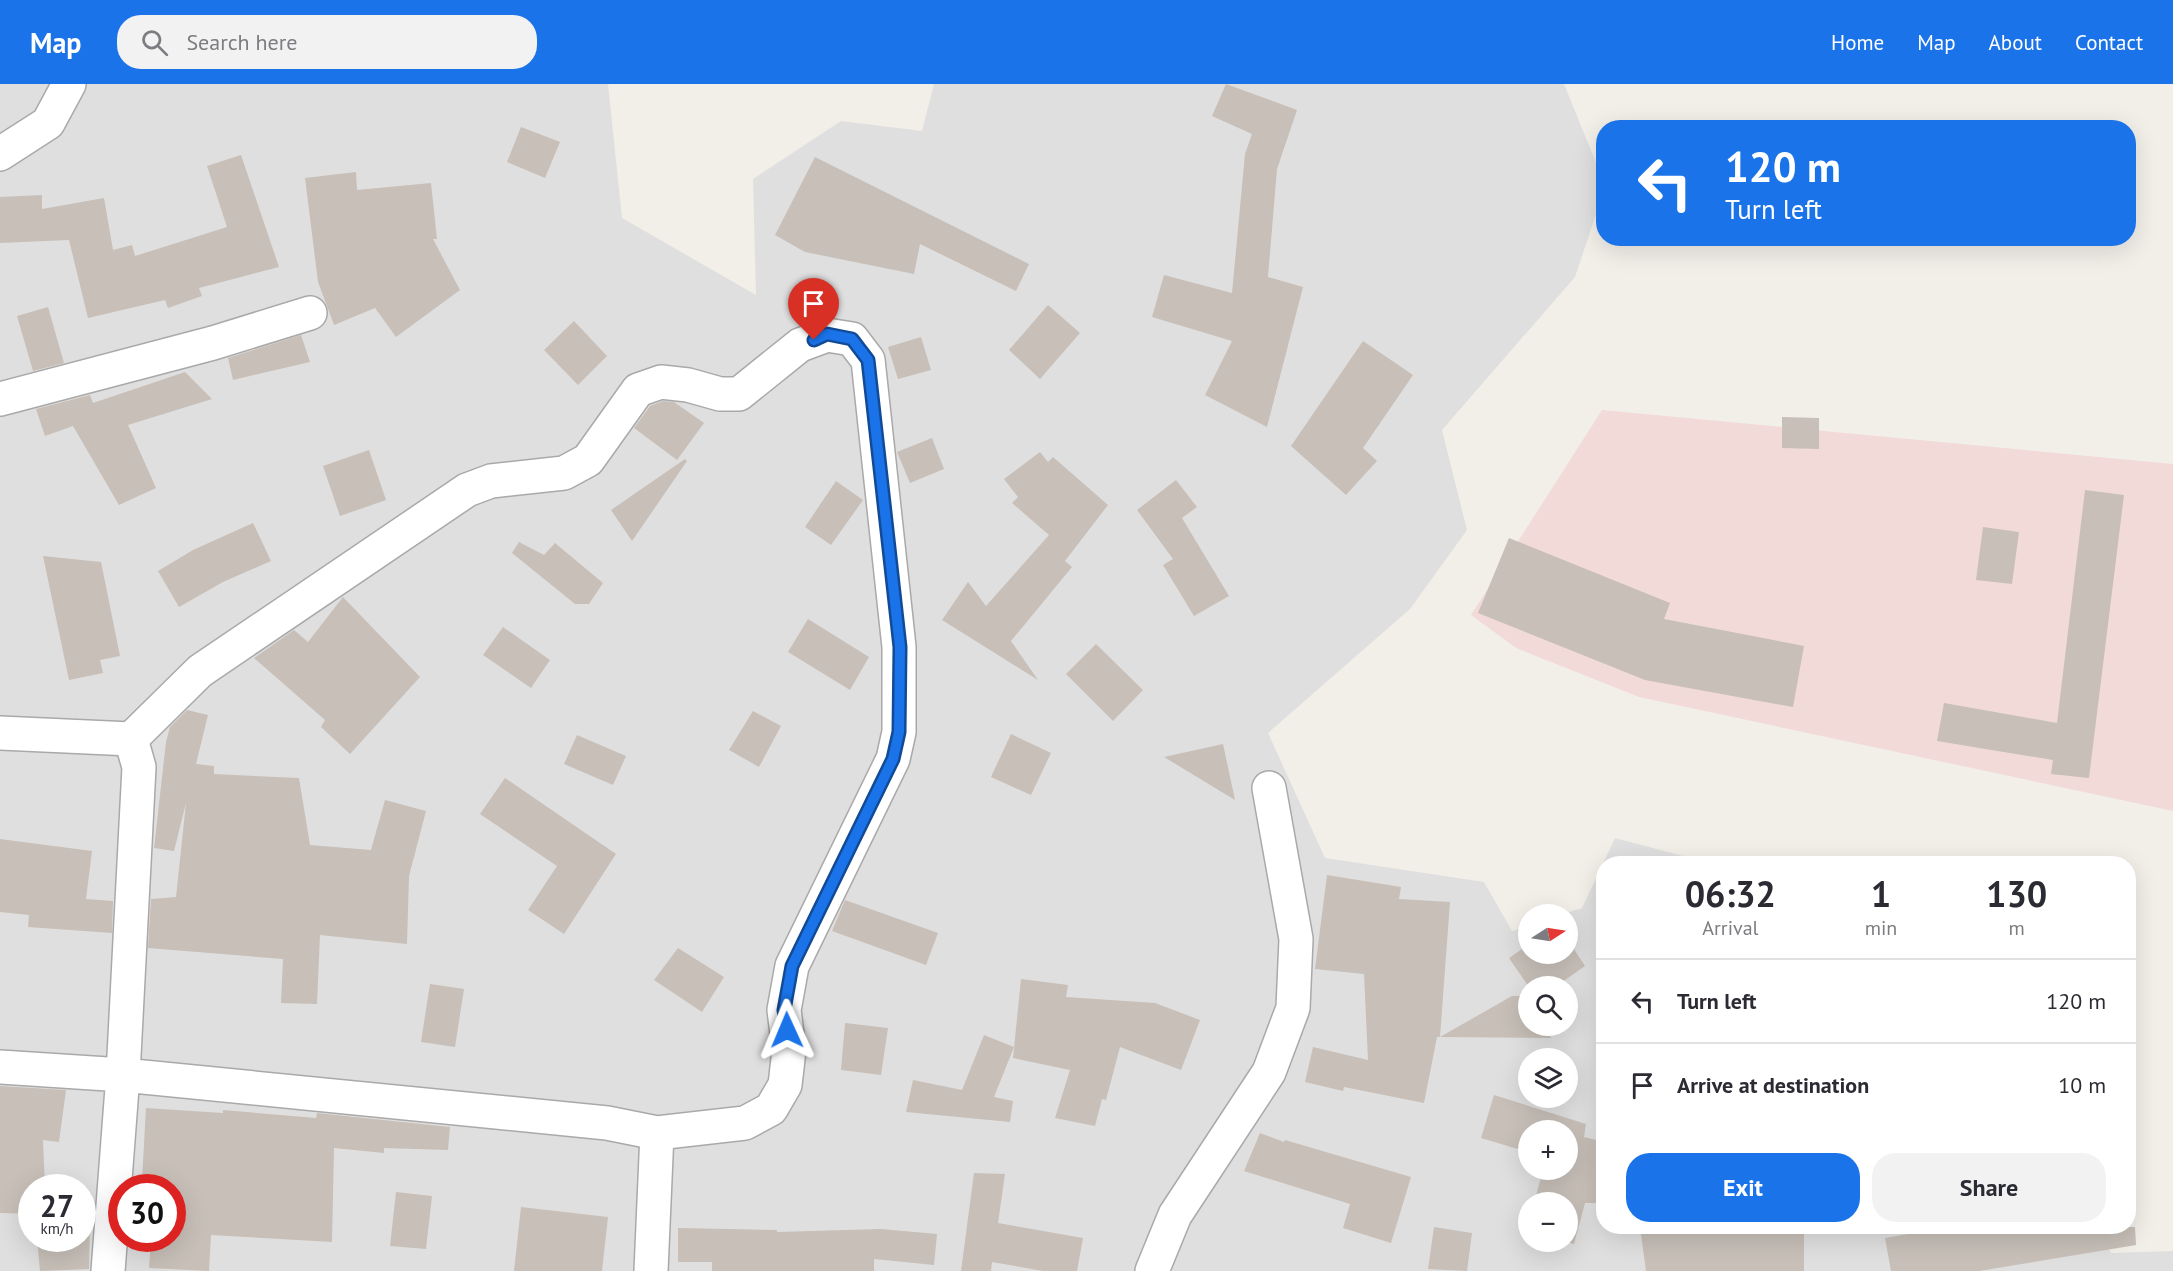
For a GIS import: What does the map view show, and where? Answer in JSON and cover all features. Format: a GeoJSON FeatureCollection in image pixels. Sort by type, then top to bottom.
{"type":"FeatureCollection","features":[{"type":"Feature","properties":{"kind":"street"},"geometry":{"type":"LineString","coordinates":[[0,154],[48,123],[69,84]]}},
{"type":"Feature","properties":{"kind":"street"},"geometry":{"type":"LineString","coordinates":[[0,399],[213,343],[310,313]]}},
{"type":"Feature","properties":{"kind":"street"},"geometry":{"type":"LineString","coordinates":[[0,733],[131,739],[200,671],[467,490],[491,481],[564,473],[588,460],[638,390],[661,382],[688,385],[720,394],[739,393],[800,345],[827,334],[852,339],[868,360],[900,647],[899,732],[893,759],[792,966],[784,1010],[789,1050],[785,1085],[771,1109],[746,1122],[657,1133],[607,1123],[123,1075],[0,1067]]}},
{"type":"Feature","properties":{"kind":"street"},"geometry":{"type":"LineString","coordinates":[[108,1271],[123,1075],[139,767],[131,739]]}},
{"type":"Feature","properties":{"kind":"street"},"geometry":{"type":"LineString","coordinates":[[1152,1271],[1175,1215],[1269,1072],[1293,1008],[1296,939],[1269,788]]}},
{"type":"Feature","properties":{"kind":"street"},"geometry":{"type":"LineString","coordinates":[[651,1271],[657,1133]]}},
{"type":"Feature","properties":{"kind":"shaded area"},"geometry":{"type":"Polygon","coordinates":[[[0,84],[608,84],[622,218],[756,295],[753,179],[841,121],[922,131],[934,84],[1564,84],[1596,163],[1596,214],[1575,277],[1442,430],[1467,530],[1410,609],[1268,733],[1325,858],[1484,882],[1512,931],[1518,929],[1518,964],[1578,964],[1578,909],[1582,908],[1596,878],[1596,1234],[2103,1234],[2111,1253],[2173,1251],[2173,1271],[0,1271],[0,84]]]}},
{"type":"Feature","properties":{"kind":"shaded area"},"geometry":{"type":"Polygon","coordinates":[[[1602,410],[2173,464],[2173,811],[1639,697],[1516,648],[1471,615],[1602,410]]]}},
{"type":"Feature","properties":{"kind":"shaded area"},"geometry":{"type":"Polygon","coordinates":[[[1615,838],[1683,856],[1607,856],[1615,838]]]}},
{"type":"Feature","properties":{"kind":"building"},"geometry":{"type":"Polygon","coordinates":[[[1226,84],[1297,110],[1277,169],[1268,277],[1303,287],[1267,427],[1205,395],[1232,341],[1152,317],[1164,275],[1232,293],[1245,154],[1252,134],[1212,116],[1226,84]]]}},
{"type":"Feature","properties":{"kind":"building"},"geometry":{"type":"Polygon","coordinates":[[[521,127],[560,142],[545,178],[507,162],[521,127]]]}},
{"type":"Feature","properties":{"kind":"building"},"geometry":{"type":"Polygon","coordinates":[[[241,155],[279,267],[199,288],[202,296],[168,308],[165,300],[88,318],[69,240],[0,243],[0,197],[42,195],[42,209],[104,198],[113,250],[132,245],[135,256],[227,227],[207,166],[241,155]]]}},
{"type":"Feature","properties":{"kind":"building"},"geometry":{"type":"Polygon","coordinates":[[[815,157],[1029,264],[1016,291],[920,244],[914,274],[805,252],[775,235],[815,157]]]}},
{"type":"Feature","properties":{"kind":"building"},"geometry":{"type":"Polygon","coordinates":[[[356,172],[357,190],[431,183],[437,239],[433,239],[460,290],[396,337],[375,308],[334,325],[318,282],[305,178],[356,172]]]}},
{"type":"Feature","properties":{"kind":"building"},"geometry":{"type":"Polygon","coordinates":[[[1048,305],[1080,333],[1040,379],[1009,350],[1048,305]]]}},
{"type":"Feature","properties":{"kind":"building"},"geometry":{"type":"Polygon","coordinates":[[[48,307],[64,363],[33,371],[17,316],[48,307]]]}},
{"type":"Feature","properties":{"kind":"building"},"geometry":{"type":"Polygon","coordinates":[[[574,321],[607,356],[578,385],[544,350],[574,321]]]}},
{"type":"Feature","properties":{"kind":"building"},"geometry":{"type":"Polygon","coordinates":[[[301,335],[310,362],[233,380],[228,358],[301,335]]]}},
{"type":"Feature","properties":{"kind":"building"},"geometry":{"type":"Polygon","coordinates":[[[921,337],[931,370],[898,379],[888,347],[921,337]]]}},
{"type":"Feature","properties":{"kind":"building"},"geometry":{"type":"Polygon","coordinates":[[[1363,341],[1413,375],[1363,448],[1377,461],[1346,495],[1291,446],[1363,341]]]}},
{"type":"Feature","properties":{"kind":"building"},"geometry":{"type":"Polygon","coordinates":[[[185,372],[212,399],[128,425],[156,488],[119,505],[73,426],[45,436],[36,409],[90,395],[93,403],[185,372]]]}},
{"type":"Feature","properties":{"kind":"building"},"geometry":{"type":"Polygon","coordinates":[[[663,401],[674,402],[704,423],[677,460],[634,428],[650,406],[663,401]]]}},
{"type":"Feature","properties":{"kind":"building"},"geometry":{"type":"Polygon","coordinates":[[[1782,417],[1819,418],[1819,449],[1782,448],[1782,417]]]}},
{"type":"Feature","properties":{"kind":"building"},"geometry":{"type":"Polygon","coordinates":[[[932,438],[944,469],[910,483],[897,452],[932,438]]]}},
{"type":"Feature","properties":{"kind":"building"},"geometry":{"type":"Polygon","coordinates":[[[369,450],[386,500],[340,516],[323,466],[369,450]]]}},
{"type":"Feature","properties":{"kind":"building"},"geometry":{"type":"Polygon","coordinates":[[[1040,452],[1048,462],[1053,457],[1108,505],[1065,561],[1072,567],[1011,641],[1038,680],[942,620],[968,582],[986,606],[1049,535],[1012,503],[1018,497],[1004,479],[1040,452]]]}},
{"type":"Feature","properties":{"kind":"building"},"geometry":{"type":"Polygon","coordinates":[[[685,459],[687,461],[632,541],[611,510],[685,459]]]}},
{"type":"Feature","properties":{"kind":"building"},"geometry":{"type":"Polygon","coordinates":[[[1176,480],[1197,507],[1182,518],[1229,596],[1194,616],[1163,565],[1173,559],[1137,510],[1176,480]]]}},
{"type":"Feature","properties":{"kind":"building"},"geometry":{"type":"Polygon","coordinates":[[[836,481],[863,500],[831,545],[805,527],[836,481]]]}},
{"type":"Feature","properties":{"kind":"building"},"geometry":{"type":"Polygon","coordinates":[[[2085,490],[2124,495],[2089,778],[2051,774],[2053,760],[1937,741],[1944,703],[2057,723],[2085,490]]]}},
{"type":"Feature","properties":{"kind":"building"},"geometry":{"type":"Polygon","coordinates":[[[253,523],[271,561],[223,582],[179,607],[158,571],[193,550],[253,523]]]}},
{"type":"Feature","properties":{"kind":"building"},"geometry":{"type":"Polygon","coordinates":[[[1983,527],[2019,532],[2012,584],[1976,580],[1983,527]]]}},
{"type":"Feature","properties":{"kind":"building"},"geometry":{"type":"Polygon","coordinates":[[[1509,538],[1670,603],[1664,619],[1804,646],[1793,707],[1645,680],[1478,613],[1509,538]]]}},
{"type":"Feature","properties":{"kind":"building"},"geometry":{"type":"Polygon","coordinates":[[[519,542],[544,555],[555,543],[603,583],[589,604],[575,604],[512,553],[519,542]]]}},
{"type":"Feature","properties":{"kind":"building"},"geometry":{"type":"Polygon","coordinates":[[[43,556],[101,562],[120,656],[100,660],[103,673],[69,680],[43,556]]]}},
{"type":"Feature","properties":{"kind":"building"},"geometry":{"type":"Polygon","coordinates":[[[343,597],[420,677],[350,754],[321,727],[325,720],[254,658],[294,630],[308,642],[343,597]]]}},
{"type":"Feature","properties":{"kind":"building"},"geometry":{"type":"Polygon","coordinates":[[[808,619],[869,657],[850,690],[788,652],[808,619]]]}},
{"type":"Feature","properties":{"kind":"building"},"geometry":{"type":"Polygon","coordinates":[[[503,627],[550,660],[531,688],[483,655],[503,627]]]}},
{"type":"Feature","properties":{"kind":"building"},"geometry":{"type":"Polygon","coordinates":[[[1096,644],[1143,690],[1113,721],[1066,674],[1096,644]]]}},
{"type":"Feature","properties":{"kind":"building"},"geometry":{"type":"Polygon","coordinates":[[[187,710],[208,715],[196,764],[214,766],[214,774],[299,778],[310,845],[371,850],[385,800],[426,811],[409,876],[407,944],[320,935],[317,1004],[281,1003],[283,959],[148,948],[151,899],[176,897],[186,803],[174,851],[154,848],[166,742],[170,727],[187,710]]]}},
{"type":"Feature","properties":{"kind":"building"},"geometry":{"type":"Polygon","coordinates":[[[753,711],[781,726],[759,767],[729,750],[753,711]]]}},
{"type":"Feature","properties":{"kind":"building"},"geometry":{"type":"Polygon","coordinates":[[[1011,734],[1051,753],[1031,795],[991,777],[1011,734]]]}},
{"type":"Feature","properties":{"kind":"building"},"geometry":{"type":"Polygon","coordinates":[[[577,735],[626,756],[613,785],[564,764],[577,735]]]}},
{"type":"Feature","properties":{"kind":"building"},"geometry":{"type":"Polygon","coordinates":[[[1223,744],[1235,800],[1164,757],[1223,744]]]}},
{"type":"Feature","properties":{"kind":"building"},"geometry":{"type":"Polygon","coordinates":[[[505,778],[616,854],[564,934],[528,910],[557,866],[480,814],[505,778]]]}},
{"type":"Feature","properties":{"kind":"building"},"geometry":{"type":"Polygon","coordinates":[[[0,839],[92,851],[86,899],[113,901],[112,933],[28,927],[29,915],[0,912],[0,839]]]}},
{"type":"Feature","properties":{"kind":"building"},"geometry":{"type":"Polygon","coordinates":[[[1327,875],[1401,887],[1399,899],[1450,902],[1440,1037],[1512,996],[1518,996],[1518,1036],[1550,1036],[1551,1038],[1437,1037],[1424,1103],[1344,1087],[1343,1091],[1305,1082],[1313,1047],[1368,1060],[1364,974],[1315,969],[1327,875]]]}},
{"type":"Feature","properties":{"kind":"building"},"geometry":{"type":"Polygon","coordinates":[[[845,900],[938,933],[926,965],[832,931],[845,900]]]}},
{"type":"Feature","properties":{"kind":"building"},"geometry":{"type":"Polygon","coordinates":[[[678,948],[724,977],[702,1012],[654,980],[678,948]]]}},
{"type":"Feature","properties":{"kind":"building"},"geometry":{"type":"Polygon","coordinates":[[[1518,952],[1518,964],[1578,964],[1578,955],[1585,966],[1571,976],[1521,976],[1509,958],[1518,952]]]}},
{"type":"Feature","properties":{"kind":"building"},"geometry":{"type":"Polygon","coordinates":[[[1021,979],[1068,985],[1066,997],[1155,1003],[1200,1020],[1181,1070],[1120,1047],[1106,1100],[1102,1099],[1095,1126],[1055,1118],[1070,1070],[1013,1058],[1021,979]]]}},
{"type":"Feature","properties":{"kind":"building"},"geometry":{"type":"Polygon","coordinates":[[[430,984],[464,989],[455,1047],[421,1042],[430,984]]]}},
{"type":"Feature","properties":{"kind":"building"},"geometry":{"type":"Polygon","coordinates":[[[845,1023],[888,1028],[881,1075],[841,1070],[845,1023]]]}},
{"type":"Feature","properties":{"kind":"building"},"geometry":{"type":"Polygon","coordinates":[[[984,1035],[1014,1047],[994,1097],[1013,1101],[1010,1122],[906,1112],[913,1080],[962,1090],[984,1035]]]}},
{"type":"Feature","properties":{"kind":"building"},"geometry":{"type":"Polygon","coordinates":[[[0,1086],[66,1090],[59,1142],[43,1140],[44,1174],[18,1174],[18,1214],[0,1213],[0,1086]]]}},
{"type":"Feature","properties":{"kind":"building"},"geometry":{"type":"Polygon","coordinates":[[[1494,1095],[1518,1103],[1518,1108],[1535,1108],[1573,1120],[1518,1120],[1518,1149],[1481,1138],[1494,1095]]]}},
{"type":"Feature","properties":{"kind":"building"},"geometry":{"type":"Polygon","coordinates":[[[146,1108],[223,1113],[223,1110],[316,1118],[317,1113],[450,1127],[448,1150],[384,1148],[384,1153],[334,1148],[332,1242],[211,1235],[209,1271],[149,1268],[150,1252],[186,1252],[186,1174],[142,1174],[146,1108]]]}},
{"type":"Feature","properties":{"kind":"building"},"geometry":{"type":"Polygon","coordinates":[[[1578,1121],[1586,1124],[1584,1137],[1596,1140],[1596,1203],[1585,1203],[1578,1229],[1578,1192],[1537,1192],[1540,1180],[1578,1180],[1578,1121]]]}},
{"type":"Feature","properties":{"kind":"building"},"geometry":{"type":"Polygon","coordinates":[[[1260,1133],[1284,1142],[1285,1140],[1411,1177],[1391,1243],[1343,1228],[1350,1204],[1244,1171],[1260,1133]]]}},
{"type":"Feature","properties":{"kind":"building"},"geometry":{"type":"Polygon","coordinates":[[[974,1173],[1005,1174],[998,1223],[1083,1238],[1077,1271],[1043,1271],[992,1262],[991,1271],[961,1271],[974,1173]]]}},
{"type":"Feature","properties":{"kind":"building"},"geometry":{"type":"Polygon","coordinates":[[[396,1192],[432,1196],[426,1249],[390,1246],[396,1192]]]}},
{"type":"Feature","properties":{"kind":"building"},"geometry":{"type":"Polygon","coordinates":[[[521,1207],[608,1217],[602,1271],[514,1271],[521,1207]]]}},
{"type":"Feature","properties":{"kind":"building"},"geometry":{"type":"Polygon","coordinates":[[[1434,1227],[1472,1233],[1467,1271],[1428,1269],[1434,1227]]]}},
{"type":"Feature","properties":{"kind":"building"},"geometry":{"type":"Polygon","coordinates":[[[678,1228],[777,1230],[777,1232],[881,1229],[937,1234],[934,1265],[874,1259],[874,1271],[712,1271],[712,1262],[678,1262],[678,1228]]]}},
{"type":"Feature","properties":{"kind":"building"},"geometry":{"type":"Polygon","coordinates":[[[1641,1234],[1804,1234],[1804,1271],[1646,1271],[1641,1234]]]}},
{"type":"Feature","properties":{"kind":"building"},"geometry":{"type":"Polygon","coordinates":[[[1908,1234],[2135,1234],[2136,1245],[1979,1271],[1891,1271],[1885,1238],[1908,1234]]]}},
{"type":"Feature","properties":{"kind":"building"},"geometry":{"type":"Polygon","coordinates":[[[38,1252],[89,1252],[89,1269],[40,1271],[38,1252]]]}},
{"type":"Feature","properties":{"kind":"route"},"geometry":{"type":"LineString","coordinates":[[787,1030],[784,1010],[792,966],[893,759],[899,732],[900,647],[868,360],[852,339],[827,334],[814,340]]}}]}
